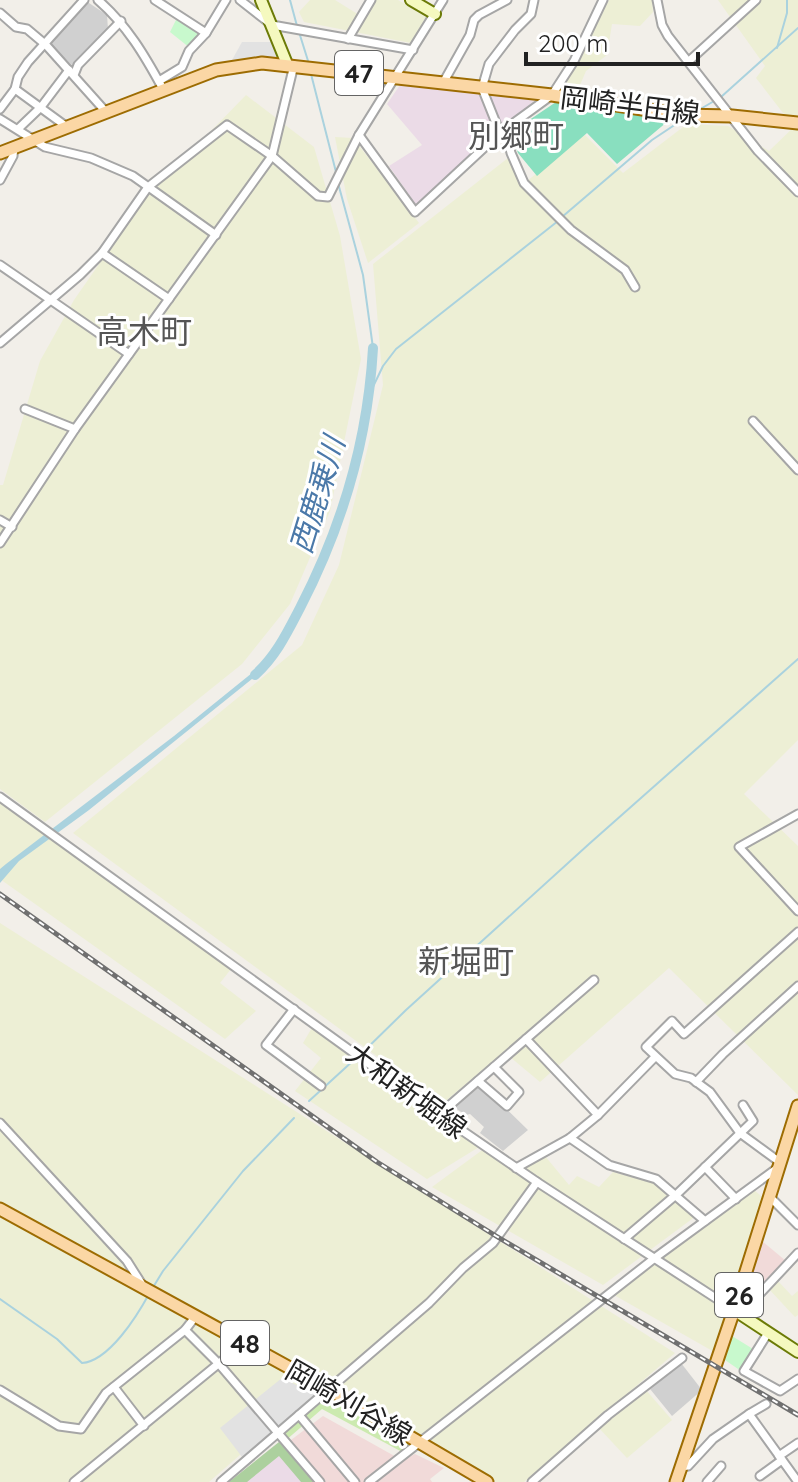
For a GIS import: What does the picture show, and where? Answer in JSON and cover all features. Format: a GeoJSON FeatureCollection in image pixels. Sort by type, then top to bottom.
{"type":"FeatureCollection","features":[{"type":"Feature","properties":{"kind":"main road","name":"岡崎半田線"},"geometry":{"type":"LineString","coordinates":[[0,153],[106,112],[161,85],[241,64],[291,64],[552,95],[681,115],[732,116],[798,123]]}},
{"type":"Feature","properties":{"kind":"main road","name":"26"},"geometry":{"type":"LineString","coordinates":[[679,1477],[737,1313],[797,1111]]}},
{"type":"Feature","properties":{"kind":"main road","name":"岡崎刈谷線"},"geometry":{"type":"LineString","coordinates":[[0,1209],[245,1342],[487,1482]]}},
{"type":"Feature","properties":{"kind":"street"},"geometry":{"type":"LineString","coordinates":[[0,109],[15,89],[23,70],[84,0]]}},
{"type":"Feature","properties":{"kind":"street"},"geometry":{"type":"LineString","coordinates":[[98,0],[110,4],[139,45],[161,85],[178,71],[226,0]]}},
{"type":"Feature","properties":{"kind":"street"},"geometry":{"type":"LineString","coordinates":[[155,0],[206,33]]}},
{"type":"Feature","properties":{"kind":"street"},"geometry":{"type":"LineString","coordinates":[[240,0],[272,25],[413,50]]}},
{"type":"Feature","properties":{"kind":"street"},"geometry":{"type":"LineString","coordinates":[[0,543],[75,429],[272,156],[291,64],[261,0]]}},
{"type":"Feature","properties":{"kind":"street"},"geometry":{"type":"LineString","coordinates":[[348,39],[371,0]]}},
{"type":"Feature","properties":{"kind":"street"},"geometry":{"type":"LineString","coordinates":[[411,0],[435,14]]}},
{"type":"Feature","properties":{"kind":"street"},"geometry":{"type":"LineString","coordinates":[[0,343],[102,253],[148,187],[227,125],[272,156],[318,196],[328,197],[359,135],[443,0]]}},
{"type":"Feature","properties":{"kind":"street"},"geometry":{"type":"LineString","coordinates":[[443,83],[470,35],[474,20],[507,0]]}},
{"type":"Feature","properties":{"kind":"street"},"geometry":{"type":"LineString","coordinates":[[500,133],[482,88],[489,64],[531,14],[534,0]]}},
{"type":"Feature","properties":{"kind":"street"},"geometry":{"type":"LineString","coordinates":[[359,135],[415,212],[500,133],[552,95],[574,61],[603,0]]}},
{"type":"Feature","properties":{"kind":"street"},"geometry":{"type":"LineString","coordinates":[[657,0],[662,25],[758,151],[798,192]]}},
{"type":"Feature","properties":{"kind":"street"},"geometry":{"type":"LineString","coordinates":[[689,61],[756,0]]}},
{"type":"Feature","properties":{"kind":"street"},"geometry":{"type":"LineString","coordinates":[[0,13],[12,25],[27,29],[46,45],[106,112]]}},
{"type":"Feature","properties":{"kind":"street"},"geometry":{"type":"LineString","coordinates":[[18,129],[121,21]]}},
{"type":"Feature","properties":{"kind":"street"},"geometry":{"type":"LineString","coordinates":[[15,89],[67,127]]}},
{"type":"Feature","properties":{"kind":"street"},"geometry":{"type":"LineString","coordinates":[[0,119],[45,147],[110,165],[148,187],[216,235]]}},
{"type":"Feature","properties":{"kind":"street"},"geometry":{"type":"LineString","coordinates":[[500,133],[506,132],[524,183],[571,230],[625,270],[635,287]]}},
{"type":"Feature","properties":{"kind":"street"},"geometry":{"type":"LineString","coordinates":[[0,180],[14,148]]}},
{"type":"Feature","properties":{"kind":"street"},"geometry":{"type":"LineString","coordinates":[[102,253],[169,299]]}},
{"type":"Feature","properties":{"kind":"street"},"geometry":{"type":"LineString","coordinates":[[0,265],[129,354]]}},
{"type":"Feature","properties":{"kind":"street"},"geometry":{"type":"LineString","coordinates":[[25,409],[75,429]]}},
{"type":"Feature","properties":{"kind":"street"},"geometry":{"type":"LineString","coordinates":[[753,421],[798,470]]}},
{"type":"Feature","properties":{"kind":"street"},"geometry":{"type":"LineString","coordinates":[[0,520],[12,527]]}},
{"type":"Feature","properties":{"kind":"street","name":"大和新堀線"},"geometry":{"type":"LineString","coordinates":[[0,797],[441,1116],[737,1313]]}},
{"type":"Feature","properties":{"kind":"street"},"geometry":{"type":"LineString","coordinates":[[798,814],[739,847],[798,911]]}},
{"type":"Feature","properties":{"kind":"street"},"geometry":{"type":"LineString","coordinates":[[369,1482],[656,1257],[780,1165],[740,1133],[710,1092],[696,1082],[675,1074],[646,1047],[672,1021],[684,1034],[798,932]]}},
{"type":"Feature","properties":{"kind":"street"},"geometry":{"type":"LineString","coordinates":[[441,1116],[594,980]]}},
{"type":"Feature","properties":{"kind":"street"},"geometry":{"type":"LineString","coordinates":[[696,1082],[798,986]]}},
{"type":"Feature","properties":{"kind":"street"},"geometry":{"type":"LineString","coordinates":[[294,1009],[266,1045],[321,1086]]}},
{"type":"Feature","properties":{"kind":"street"},"geometry":{"type":"LineString","coordinates":[[526,1039],[598,1115]]}},
{"type":"Feature","properties":{"kind":"street"},"geometry":{"type":"LineString","coordinates":[[516,1168],[570,1138],[598,1115],[655,1057]]}},
{"type":"Feature","properties":{"kind":"street"},"geometry":{"type":"LineString","coordinates":[[478,1081],[507,1106],[519,1092],[494,1067]]}},
{"type":"Feature","properties":{"kind":"street"},"geometry":{"type":"LineString","coordinates":[[624,1239],[677,1194],[753,1121],[743,1105]]}},
{"type":"Feature","properties":{"kind":"street"},"geometry":{"type":"LineString","coordinates":[[0,1123],[127,1261],[144,1289]]}},
{"type":"Feature","properties":{"kind":"street"},"geometry":{"type":"LineString","coordinates":[[570,1138],[609,1165],[656,1179],[705,1221]]}},
{"type":"Feature","properties":{"kind":"street"},"geometry":{"type":"LineString","coordinates":[[705,1167],[736,1199]]}},
{"type":"Feature","properties":{"kind":"street"},"geometry":{"type":"LineString","coordinates":[[221,1482],[330,1390],[493,1243],[537,1182]]}},
{"type":"Feature","properties":{"kind":"street"},"geometry":{"type":"LineString","coordinates":[[770,1197],[798,1225]]}},
{"type":"Feature","properties":{"kind":"street"},"geometry":{"type":"LineString","coordinates":[[798,1253],[737,1313],[798,1352]]}},
{"type":"Feature","properties":{"kind":"street"},"geometry":{"type":"LineString","coordinates":[[0,1390],[59,1426],[76,1430],[83,1426],[100,1400],[192,1321]]}},
{"type":"Feature","properties":{"kind":"street"},"geometry":{"type":"LineString","coordinates":[[185,1330],[219,1364],[320,1482]]}},
{"type":"Feature","properties":{"kind":"street"},"geometry":{"type":"LineString","coordinates":[[768,1333],[744,1371],[780,1391],[798,1379]]}},
{"type":"Feature","properties":{"kind":"street"},"geometry":{"type":"LineString","coordinates":[[74,1482],[245,1342]]}},
{"type":"Feature","properties":{"kind":"street"},"geometry":{"type":"LineString","coordinates":[[532,1482],[608,1415],[682,1358]]}},
{"type":"Feature","properties":{"kind":"street"},"geometry":{"type":"LineString","coordinates":[[114,1387],[144,1426]]}},
{"type":"Feature","properties":{"kind":"street"},"geometry":{"type":"LineString","coordinates":[[679,1477],[713,1439],[766,1404]]}},
{"type":"Feature","properties":{"kind":"street"},"geometry":{"type":"LineString","coordinates":[[749,1414],[798,1482]]}},
{"type":"Feature","properties":{"kind":"street"},"geometry":{"type":"LineString","coordinates":[[299,1415],[355,1482]]}},
{"type":"Feature","properties":{"kind":"street"},"geometry":{"type":"LineString","coordinates":[[760,1476],[798,1443]]}},
{"type":"Feature","properties":{"kind":"street"},"geometry":{"type":"LineString","coordinates":[[707,1482],[721,1466]]}},
{"type":"Feature","properties":{"kind":"shaded area"},"geometry":{"type":"Polygon","coordinates":[[[86,1],[107,15],[108,29],[73,66],[49,46],[86,1]]]}},
{"type":"Feature","properties":{"kind":"shaded area"},"geometry":{"type":"Polygon","coordinates":[[[242,42],[275,42],[278,57],[232,60],[242,42]]]}},
{"type":"Feature","properties":{"kind":"shaded area"},"geometry":{"type":"Polygon","coordinates":[[[400,85],[535,100],[416,205],[389,166],[422,145],[387,104],[400,85]]]}},
{"type":"Feature","properties":{"kind":"shaded area"},"geometry":{"type":"Polygon","coordinates":[[[478,1081],[528,1130],[503,1151],[480,1133],[484,1127],[470,1114],[466,1115],[450,1105],[478,1081]]]}},
{"type":"Feature","properties":{"kind":"shaded area"},"geometry":{"type":"Polygon","coordinates":[[[762,1241],[786,1261],[740,1306],[762,1241]]]}},
{"type":"Feature","properties":{"kind":"shaded area"},"geometry":{"type":"Polygon","coordinates":[[[681,1363],[702,1390],[672,1416],[646,1384],[681,1363]]]}},
{"type":"Feature","properties":{"kind":"shaded area"},"geometry":{"type":"Polygon","coordinates":[[[282,1378],[321,1397],[278,1433],[275,1430],[242,1457],[220,1428],[282,1378]]]}},
{"type":"Feature","properties":{"kind":"shaded area"},"geometry":{"type":"Polygon","coordinates":[[[323,1416],[398,1458],[405,1459],[415,1454],[444,1468],[430,1479],[432,1482],[321,1482],[287,1443],[323,1416]]]}},
{"type":"Feature","properties":{"kind":"shaded area"},"geometry":{"type":"Polygon","coordinates":[[[279,1442],[316,1482],[230,1482],[279,1442]]]}},
{"type":"Feature","properties":{"kind":"green space"},"geometry":{"type":"Polygon","coordinates":[[[310,0],[335,0],[364,18],[375,0],[398,0],[426,17],[411,43],[304,22],[299,12],[310,0]]]}},
{"type":"Feature","properties":{"kind":"green space"},"geometry":{"type":"Polygon","coordinates":[[[609,0],[652,0],[653,12],[640,26],[612,24],[607,55],[586,71],[577,92],[559,92],[574,69],[609,0]]]}},
{"type":"Feature","properties":{"kind":"green space"},"geometry":{"type":"Polygon","coordinates":[[[718,0],[798,0],[798,121],[783,113],[756,78],[765,66],[718,0]]]}},
{"type":"Feature","properties":{"kind":"green space"},"geometry":{"type":"Polygon","coordinates":[[[177,18],[202,34],[190,48],[170,32],[177,18]]]}},
{"type":"Feature","properties":{"kind":"green space"},"geometry":{"type":"Polygon","coordinates":[[[246,95],[314,147],[340,236],[361,359],[330,511],[290,604],[242,664],[45,822],[0,789],[0,485],[3,485],[40,361],[74,300],[143,201],[246,95]]]}},
{"type":"Feature","properties":{"kind":"green space"},"geometry":{"type":"Polygon","coordinates":[[[562,98],[617,108],[611,114],[620,109],[674,116],[617,164],[587,133],[537,176],[518,153],[510,133],[562,98]]]}},
{"type":"Feature","properties":{"kind":"green space"},"geometry":{"type":"Polygon","coordinates":[[[798,123],[798,740],[744,794],[798,846],[798,1095],[669,968],[540,1082],[504,1052],[442,1104],[73,833],[302,645],[339,565],[383,385],[373,264],[508,158],[527,181],[585,135],[623,173],[687,124],[728,126],[769,151],[798,123]]]}},
{"type":"Feature","properties":{"kind":"green space"},"geometry":{"type":"Polygon","coordinates":[[[335,137],[353,138],[419,223],[368,263],[347,199],[335,137]]]}},
{"type":"Feature","properties":{"kind":"green space"},"geometry":{"type":"Polygon","coordinates":[[[0,801],[231,969],[220,983],[256,1011],[225,1039],[0,879],[0,801]]]}},
{"type":"Feature","properties":{"kind":"green space"},"geometry":{"type":"Polygon","coordinates":[[[0,923],[675,1353],[524,1482],[496,1482],[328,1378],[209,1482],[0,1482],[0,923]]]}},
{"type":"Feature","properties":{"kind":"green space"},"geometry":{"type":"Polygon","coordinates":[[[313,1026],[479,1147],[427,1179],[295,1091],[321,1058],[303,1043],[313,1026]]]}},
{"type":"Feature","properties":{"kind":"green space"},"geometry":{"type":"Polygon","coordinates":[[[485,1148],[519,1172],[545,1156],[569,1185],[577,1176],[599,1187],[613,1172],[657,1184],[696,1216],[603,1285],[432,1187],[485,1148]]]}},
{"type":"Feature","properties":{"kind":"green space"},"geometry":{"type":"Polygon","coordinates":[[[754,1190],[765,1199],[716,1353],[614,1295],[754,1190]]]}},
{"type":"Feature","properties":{"kind":"green space"},"geometry":{"type":"Polygon","coordinates":[[[777,1280],[792,1296],[798,1291],[798,1315],[795,1317],[768,1288],[777,1280]]]}},
{"type":"Feature","properties":{"kind":"green space"},"geometry":{"type":"Polygon","coordinates":[[[732,1336],[753,1349],[741,1371],[725,1360],[732,1336]]]}},
{"type":"Feature","properties":{"kind":"green space"},"geometry":{"type":"Polygon","coordinates":[[[645,1389],[672,1420],[627,1458],[598,1427],[645,1389]]]}},
{"type":"Feature","properties":{"kind":"green space"},"geometry":{"type":"Polygon","coordinates":[[[332,1391],[413,1446],[404,1453],[322,1409],[285,1441],[281,1437],[332,1391]]]}},
{"type":"Feature","properties":{"kind":"green space"},"geometry":{"type":"Polygon","coordinates":[[[279,1442],[315,1482],[301,1482],[279,1456],[247,1482],[229,1482],[279,1442]]]}},
{"type":"Feature","properties":{"kind":"water"},"geometry":{"type":"Polygon","coordinates":[[[262,665],[267,667],[89,810],[19,861],[0,883],[0,869],[6,864],[262,665]]]}},
{"type":"Feature","properties":{"kind":"waterway","name":"西鹿乗川"},"geometry":{"type":"LineString","coordinates":[[290,0],[297,26]]}},
{"type":"Feature","properties":{"kind":"waterway"},"geometry":{"type":"LineString","coordinates":[[777,48],[787,13],[787,0]]}},
{"type":"Feature","properties":{"kind":"waterway"},"geometry":{"type":"LineString","coordinates":[[697,111],[721,97],[798,28]]}},
{"type":"Feature","properties":{"kind":"waterway","name":"西鹿乗川"},"geometry":{"type":"LineString","coordinates":[[299,32],[309,64]]}},
{"type":"Feature","properties":{"kind":"waterway","name":"西鹿乗川"},"geometry":{"type":"LineString","coordinates":[[311,74],[336,172]]}},
{"type":"Feature","properties":{"kind":"waterway"},"geometry":{"type":"LineString","coordinates":[[562,217],[652,140],[682,120]]}},
{"type":"Feature","properties":{"kind":"waterway","name":"西鹿乗川"},"geometry":{"type":"LineString","coordinates":[[338,183],[363,275],[373,348]]}},
{"type":"Feature","properties":{"kind":"waterway"},"geometry":{"type":"LineString","coordinates":[[370,393],[383,366],[396,349],[558,221]]}},
{"type":"Feature","properties":{"kind":"waterway","name":"西鹿乗川"},"geometry":{"type":"LineString","coordinates":[[255,675],[275,652],[290,626],[315,577],[340,514],[359,449],[373,348]]}},
{"type":"Feature","properties":{"kind":"waterway"},"geometry":{"type":"LineString","coordinates":[[360,1055],[589,844],[798,659]]}},
{"type":"Feature","properties":{"kind":"waterway"},"geometry":{"type":"LineString","coordinates":[[309,1101],[355,1059]]}},
{"type":"Feature","properties":{"kind":"waterway"},"geometry":{"type":"LineString","coordinates":[[152,1289],[243,1171],[294,1118]]}},
{"type":"Feature","properties":{"kind":"waterway"},"geometry":{"type":"LineString","coordinates":[[0,1299],[57,1339],[82,1363],[112,1346],[130,1325],[149,1294]]}},
{"type":"Feature","properties":{"kind":"railway"},"geometry":{"type":"LineString","coordinates":[[0,894],[377,1162],[798,1415]]}},
{"type":"Feature","properties":{"kind":"district","name":"別郷町"},"geometry":{"type":"Point","coordinates":[516,135]}},
{"type":"Feature","properties":{"kind":"district","name":"高木町"},"geometry":{"type":"Point","coordinates":[144,331]}},
{"type":"Feature","properties":{"kind":"district","name":"新堀町"},"geometry":{"type":"Point","coordinates":[466,961]}}]}
